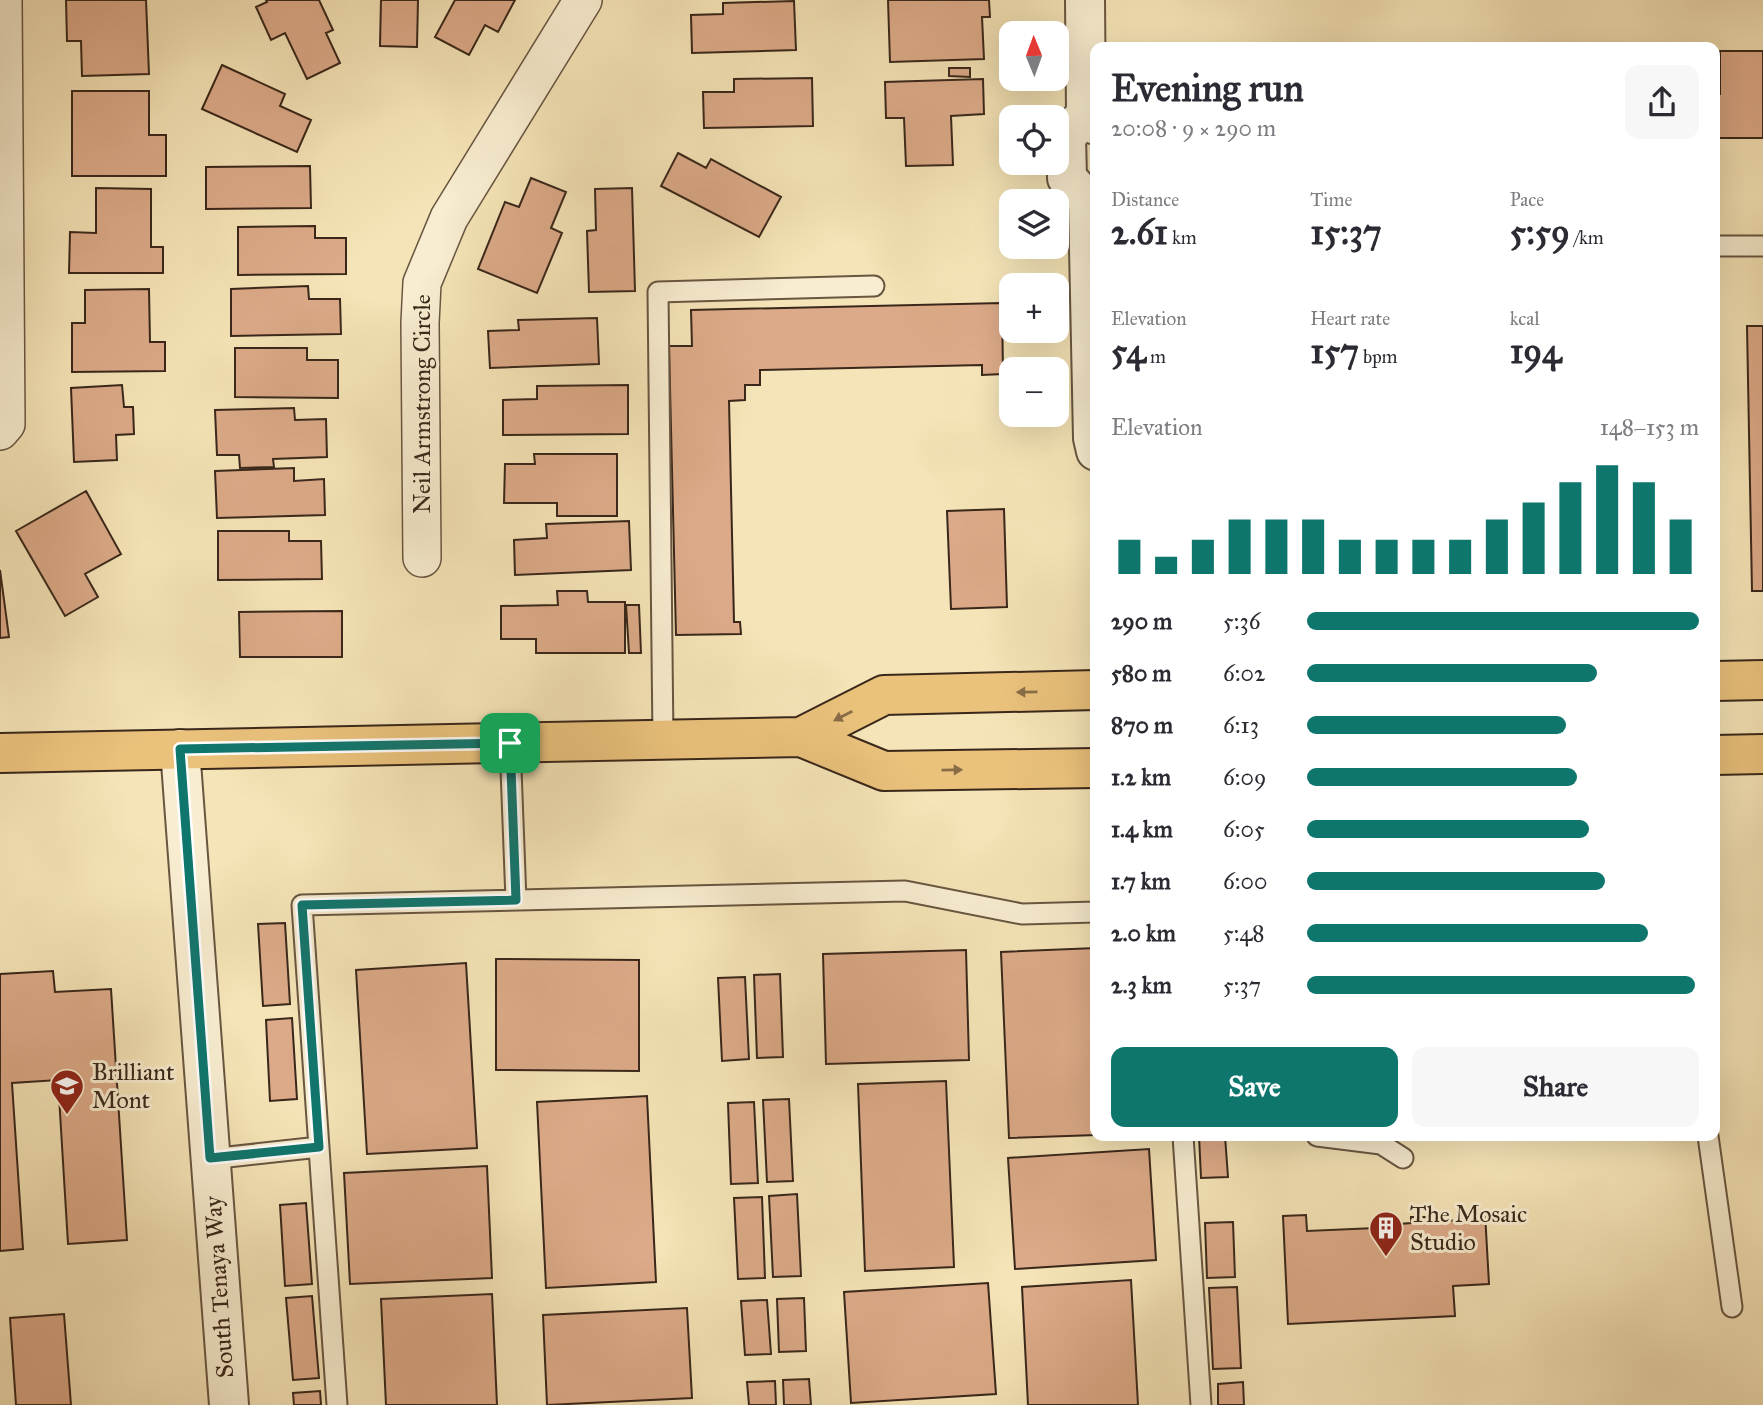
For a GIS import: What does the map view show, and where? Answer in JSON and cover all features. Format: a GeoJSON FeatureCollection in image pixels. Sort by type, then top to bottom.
{"type":"FeatureCollection","features":[{"type":"Feature","properties":{"kind":"main road"},"geometry":{"type":"LineString","coordinates":[[1720,681],[1763,680]]}},
{"type":"Feature","properties":{"kind":"main road"},"geometry":{"type":"LineString","coordinates":[[801,737],[884,695],[1090,690]]}},
{"type":"Feature","properties":{"kind":"main road"},"geometry":{"type":"LineString","coordinates":[[0,753],[801,737],[884,771],[1090,768]]}},
{"type":"Feature","properties":{"kind":"main road"},"geometry":{"type":"LineString","coordinates":[[1720,755],[1763,754]]}},
{"type":"Feature","properties":{"kind":"street"},"geometry":{"type":"LineString","coordinates":[[0,431],[6,424],[4,0]]}},
{"type":"Feature","properties":{"kind":"street","name":"Neil Armstrong Circle"},"geometry":{"type":"LineString","coordinates":[[422,558],[422,283],[449,218],[583,0]]}},
{"type":"Feature","properties":{"kind":"street"},"geometry":{"type":"LineString","coordinates":[[1085,0],[1090,100]]}},
{"type":"Feature","properties":{"kind":"street"},"geometry":{"type":"LineString","coordinates":[[1090,121],[1066,137],[1068,177],[1090,194]]}},
{"type":"Feature","properties":{"kind":"street","name":"South Tenaya Way"},"geometry":{"type":"LineString","coordinates":[[180,749],[229,1405]]}},
{"type":"Feature","properties":{"kind":"lane"},"geometry":{"type":"LineString","coordinates":[[1720,246],[1763,246]]}},
{"type":"Feature","properties":{"kind":"lane"},"geometry":{"type":"LineString","coordinates":[[663,740],[658,292],[874,286]]}},
{"type":"Feature","properties":{"kind":"lane"},"geometry":{"type":"LineString","coordinates":[[510,743],[516,900]]}},
{"type":"Feature","properties":{"kind":"lane"},"geometry":{"type":"LineString","coordinates":[[337,1405],[302,905],[905,891],[1022,914],[1090,912]]}},
{"type":"Feature","properties":{"kind":"lane"},"geometry":{"type":"LineString","coordinates":[[1183,1141],[1201,1405]]}},
{"type":"Feature","properties":{"kind":"lane"},"geometry":{"type":"LineString","coordinates":[[1357,1141],[1381,1144],[1403,1158]]}},
{"type":"Feature","properties":{"kind":"lane"},"geometry":{"type":"LineString","coordinates":[[1709,1141],[1731,1307]]}},
{"type":"Feature","properties":{"kind":"lane"},"geometry":{"type":"LineString","coordinates":[[210,1158],[319,1147]]}},
{"type":"Feature","properties":{"kind":"building"},"geometry":{"type":"Polygon","coordinates":[[[66,0],[146,0],[149,74],[82,76],[81,41],[67,41],[66,0]]]}},
{"type":"Feature","properties":{"kind":"building"},"geometry":{"type":"Polygon","coordinates":[[[266,0],[319,0],[333,30],[326,33],[340,63],[307,79],[285,33],[271,40],[256,7],[267,2],[266,0]]]}},
{"type":"Feature","properties":{"kind":"building"},"geometry":{"type":"Polygon","coordinates":[[[381,0],[418,0],[417,47],[380,46],[381,0]]]}},
{"type":"Feature","properties":{"kind":"building"},"geometry":{"type":"Polygon","coordinates":[[[455,0],[515,0],[498,32],[485,25],[469,55],[435,37],[455,0]]]}},
{"type":"Feature","properties":{"kind":"building"},"geometry":{"type":"Polygon","coordinates":[[[888,0],[989,0],[990,17],[982,17],[984,59],[890,62],[888,0]]]}},
{"type":"Feature","properties":{"kind":"building"},"geometry":{"type":"Polygon","coordinates":[[[794,1],[796,50],[692,53],[691,15],[723,14],[723,3],[794,1]]]}},
{"type":"Feature","properties":{"kind":"building"},"geometry":{"type":"Polygon","coordinates":[[[1720,51],[1763,51],[1763,138],[1720,138],[1720,51]]]}},
{"type":"Feature","properties":{"kind":"building"},"geometry":{"type":"Polygon","coordinates":[[[222,65],[285,94],[280,106],[311,120],[297,152],[202,109],[222,65]]]}},
{"type":"Feature","properties":{"kind":"building"},"geometry":{"type":"Polygon","coordinates":[[[949,68],[970,68],[970,77],[949,76],[949,68]]]}},
{"type":"Feature","properties":{"kind":"building"},"geometry":{"type":"Polygon","coordinates":[[[812,78],[813,126],[704,128],[703,92],[734,92],[734,79],[812,78]]]}},
{"type":"Feature","properties":{"kind":"building"},"geometry":{"type":"Polygon","coordinates":[[[983,79],[984,114],[951,116],[953,165],[906,166],[904,118],[886,118],[885,82],[983,79]]]}},
{"type":"Feature","properties":{"kind":"building"},"geometry":{"type":"Polygon","coordinates":[[[72,91],[149,91],[149,135],[166,135],[166,176],[72,176],[72,91]]]}},
{"type":"Feature","properties":{"kind":"building"},"geometry":{"type":"Polygon","coordinates":[[[678,153],[706,168],[711,159],[781,197],[759,237],[661,186],[678,153]]]}},
{"type":"Feature","properties":{"kind":"building"},"geometry":{"type":"Polygon","coordinates":[[[310,166],[311,208],[206,209],[206,167],[310,166]]]}},
{"type":"Feature","properties":{"kind":"building"},"geometry":{"type":"Polygon","coordinates":[[[531,178],[566,192],[551,228],[562,233],[537,293],[478,269],[505,202],[519,207],[531,178]]]}},
{"type":"Feature","properties":{"kind":"building"},"geometry":{"type":"Polygon","coordinates":[[[96,188],[151,189],[151,247],[163,247],[163,273],[69,273],[70,232],[96,233],[96,188]]]}},
{"type":"Feature","properties":{"kind":"building"},"geometry":{"type":"Polygon","coordinates":[[[632,188],[635,291],[589,292],[587,231],[596,230],[595,189],[632,188]]]}},
{"type":"Feature","properties":{"kind":"building"},"geometry":{"type":"Polygon","coordinates":[[[315,226],[315,238],[346,238],[346,274],[238,275],[238,227],[315,226]]]}},
{"type":"Feature","properties":{"kind":"building"},"geometry":{"type":"Polygon","coordinates":[[[308,286],[309,299],[340,299],[341,334],[231,336],[231,289],[308,286]]]}},
{"type":"Feature","properties":{"kind":"building"},"geometry":{"type":"Polygon","coordinates":[[[149,289],[150,342],[165,342],[165,371],[72,372],[72,323],[85,323],[85,290],[149,289]]]}},
{"type":"Feature","properties":{"kind":"building"},"geometry":{"type":"Polygon","coordinates":[[[999,303],[999,343],[1003,343],[1003,357],[999,357],[999,374],[982,375],[982,365],[760,370],[760,385],[745,385],[745,400],[729,401],[734,622],[740,622],[741,634],[676,635],[669,346],[692,346],[691,310],[999,303]]]}},
{"type":"Feature","properties":{"kind":"building"},"geometry":{"type":"Polygon","coordinates":[[[597,318],[599,364],[490,368],[488,331],[519,330],[518,320],[597,318]]]}},
{"type":"Feature","properties":{"kind":"building"},"geometry":{"type":"Polygon","coordinates":[[[1747,326],[1763,326],[1763,591],[1752,591],[1747,326]]]}},
{"type":"Feature","properties":{"kind":"building"},"geometry":{"type":"Polygon","coordinates":[[[235,348],[307,348],[307,360],[338,360],[338,398],[235,397],[235,348]]]}},
{"type":"Feature","properties":{"kind":"building"},"geometry":{"type":"Polygon","coordinates":[[[122,385],[124,407],[133,407],[134,434],[116,435],[117,460],[74,462],[71,388],[122,385]]]}},
{"type":"Feature","properties":{"kind":"building"},"geometry":{"type":"Polygon","coordinates":[[[628,385],[628,434],[503,435],[503,400],[537,399],[537,386],[628,385]]]}},
{"type":"Feature","properties":{"kind":"building"},"geometry":{"type":"Polygon","coordinates":[[[294,408],[295,420],[326,419],[327,457],[273,459],[274,467],[240,468],[239,455],[217,455],[215,410],[294,408]]]}},
{"type":"Feature","properties":{"kind":"building"},"geometry":{"type":"Polygon","coordinates":[[[534,454],[617,454],[617,516],[557,516],[557,503],[504,503],[505,464],[535,464],[534,454]]]}},
{"type":"Feature","properties":{"kind":"building"},"geometry":{"type":"Polygon","coordinates":[[[294,468],[294,481],[324,479],[325,515],[217,518],[215,471],[294,468]]]}},
{"type":"Feature","properties":{"kind":"building"},"geometry":{"type":"Polygon","coordinates":[[[86,491],[121,554],[85,574],[98,597],[65,616],[16,531],[86,491]]]}},
{"type":"Feature","properties":{"kind":"building"},"geometry":{"type":"Polygon","coordinates":[[[1004,509],[1007,607],[951,609],[947,511],[1004,509]]]}},
{"type":"Feature","properties":{"kind":"building"},"geometry":{"type":"Polygon","coordinates":[[[629,521],[631,570],[515,575],[514,540],[547,538],[546,524],[629,521]]]}},
{"type":"Feature","properties":{"kind":"building"},"geometry":{"type":"Polygon","coordinates":[[[218,531],[289,531],[289,541],[321,541],[322,579],[218,580],[218,531]]]}},
{"type":"Feature","properties":{"kind":"building"},"geometry":{"type":"Polygon","coordinates":[[[0,570],[9,637],[0,638],[0,570]]]}},
{"type":"Feature","properties":{"kind":"building"},"geometry":{"type":"Polygon","coordinates":[[[557,591],[587,591],[588,602],[625,602],[625,653],[536,653],[536,639],[501,639],[501,606],[558,605],[557,591]]]}},
{"type":"Feature","properties":{"kind":"building"},"geometry":{"type":"Polygon","coordinates":[[[626,605],[639,605],[641,653],[629,653],[626,605]]]}},
{"type":"Feature","properties":{"kind":"building"},"geometry":{"type":"Polygon","coordinates":[[[342,611],[342,657],[240,657],[239,612],[342,611]]]}},
{"type":"Feature","properties":{"kind":"building"},"geometry":{"type":"Polygon","coordinates":[[[285,923],[290,1004],[263,1006],[258,924],[285,923]]]}},
{"type":"Feature","properties":{"kind":"building"},"geometry":{"type":"Polygon","coordinates":[[[1090,948],[1090,1135],[1009,1138],[1001,952],[1090,948]]]}},
{"type":"Feature","properties":{"kind":"building"},"geometry":{"type":"Polygon","coordinates":[[[966,950],[969,1060],[826,1064],[823,954],[966,950]]]}},
{"type":"Feature","properties":{"kind":"building"},"geometry":{"type":"Polygon","coordinates":[[[496,959],[639,960],[639,1071],[496,1070],[496,959]]]}},
{"type":"Feature","properties":{"kind":"building"},"geometry":{"type":"Polygon","coordinates":[[[466,963],[477,1148],[367,1154],[356,970],[466,963]]]}},
{"type":"Feature","properties":{"kind":"building"},"geometry":{"type":"Polygon","coordinates":[[[53,971],[55,992],[111,989],[127,1240],[68,1244],[58,1080],[12,1083],[23,1249],[0,1251],[0,974],[53,971]]]}},
{"type":"Feature","properties":{"kind":"building"},"geometry":{"type":"Polygon","coordinates":[[[780,974],[783,1057],[757,1058],[754,975],[780,974]]]}},
{"type":"Feature","properties":{"kind":"building"},"geometry":{"type":"Polygon","coordinates":[[[745,977],[749,1059],[722,1061],[718,978],[745,977]]]}},
{"type":"Feature","properties":{"kind":"building"},"geometry":{"type":"Polygon","coordinates":[[[292,1018],[297,1099],[270,1101],[266,1020],[292,1018]]]}},
{"type":"Feature","properties":{"kind":"building"},"geometry":{"type":"Polygon","coordinates":[[[946,1081],[954,1267],[865,1271],[858,1084],[946,1081]]]}},
{"type":"Feature","properties":{"kind":"building"},"geometry":{"type":"Polygon","coordinates":[[[647,1096],[656,1282],[546,1288],[537,1102],[647,1096]]]}},
{"type":"Feature","properties":{"kind":"building"},"geometry":{"type":"Polygon","coordinates":[[[789,1099],[793,1181],[767,1182],[763,1100],[789,1099]]]}},
{"type":"Feature","properties":{"kind":"building"},"geometry":{"type":"Polygon","coordinates":[[[754,1102],[758,1183],[731,1184],[728,1103],[754,1102]]]}},
{"type":"Feature","properties":{"kind":"building"},"geometry":{"type":"Polygon","coordinates":[[[1199,1141],[1225,1141],[1228,1177],[1201,1178],[1199,1141]]]}},
{"type":"Feature","properties":{"kind":"building"},"geometry":{"type":"Polygon","coordinates":[[[1149,1149],[1156,1260],[1015,1269],[1008,1158],[1149,1149]]]}},
{"type":"Feature","properties":{"kind":"building"},"geometry":{"type":"Polygon","coordinates":[[[487,1166],[492,1278],[350,1284],[344,1173],[487,1166]]]}},
{"type":"Feature","properties":{"kind":"building"},"geometry":{"type":"Polygon","coordinates":[[[797,1194],[801,1276],[773,1277],[769,1196],[797,1194]]]}},
{"type":"Feature","properties":{"kind":"building"},"geometry":{"type":"Polygon","coordinates":[[[762,1197],[765,1278],[738,1279],[734,1198],[762,1197]]]}},
{"type":"Feature","properties":{"kind":"building"},"geometry":{"type":"Polygon","coordinates":[[[306,1203],[312,1284],[285,1286],[280,1205],[306,1203]]]}},
{"type":"Feature","properties":{"kind":"building","name":"The Mosaic Studio"},"geometry":{"type":"Polygon","coordinates":[[[1485,1213],[1489,1284],[1453,1286],[1455,1316],[1288,1324],[1283,1216],[1306,1215],[1307,1231],[1399,1227],[1399,1224],[1411,1223],[1411,1217],[1431,1217],[1431,1222],[1460,1220],[1459,1214],[1485,1213]]]}},
{"type":"Feature","properties":{"kind":"building"},"geometry":{"type":"Polygon","coordinates":[[[1233,1222],[1235,1277],[1207,1278],[1205,1223],[1233,1222]]]}},
{"type":"Feature","properties":{"kind":"building"},"geometry":{"type":"Polygon","coordinates":[[[1131,1280],[1138,1405],[1028,1405],[1022,1287],[1131,1280]]]}},
{"type":"Feature","properties":{"kind":"building"},"geometry":{"type":"Polygon","coordinates":[[[988,1283],[996,1394],[851,1403],[844,1292],[988,1283]]]}},
{"type":"Feature","properties":{"kind":"building"},"geometry":{"type":"Polygon","coordinates":[[[1237,1287],[1241,1368],[1213,1369],[1209,1288],[1237,1287]]]}},
{"type":"Feature","properties":{"kind":"building"},"geometry":{"type":"Polygon","coordinates":[[[492,1294],[497,1405],[386,1405],[381,1299],[492,1294]]]}},
{"type":"Feature","properties":{"kind":"building"},"geometry":{"type":"Polygon","coordinates":[[[312,1296],[319,1378],[293,1380],[286,1298],[312,1296]]]}},
{"type":"Feature","properties":{"kind":"building"},"geometry":{"type":"Polygon","coordinates":[[[804,1298],[806,1351],[779,1352],[777,1299],[804,1298]]]}},
{"type":"Feature","properties":{"kind":"building"},"geometry":{"type":"Polygon","coordinates":[[[767,1300],[771,1354],[745,1355],[741,1301],[767,1300]]]}},
{"type":"Feature","properties":{"kind":"building"},"geometry":{"type":"Polygon","coordinates":[[[687,1308],[692,1398],[547,1405],[543,1315],[687,1308]]]}},
{"type":"Feature","properties":{"kind":"building"},"geometry":{"type":"Polygon","coordinates":[[[64,1314],[71,1405],[16,1405],[10,1318],[64,1314]]]}},
{"type":"Feature","properties":{"kind":"building"},"geometry":{"type":"Polygon","coordinates":[[[809,1379],[811,1405],[784,1405],[783,1380],[809,1379]]]}},
{"type":"Feature","properties":{"kind":"building"},"geometry":{"type":"Polygon","coordinates":[[[775,1381],[776,1405],[749,1405],[747,1382],[775,1381]]]}},
{"type":"Feature","properties":{"kind":"building"},"geometry":{"type":"Polygon","coordinates":[[[1243,1382],[1244,1405],[1218,1405],[1218,1384],[1243,1382]]]}},
{"type":"Feature","properties":{"kind":"building"},"geometry":{"type":"Polygon","coordinates":[[[320,1391],[321,1405],[294,1405],[293,1393],[320,1391]]]}},
{"type":"Feature","properties":{"kind":"place","name":"Brilliant Mont"},"geometry":{"type":"Point","coordinates":[67,1116]}},
{"type":"Feature","properties":{"kind":"place","name":"The Mosaic Studio"},"geometry":{"type":"Point","coordinates":[1386,1258]}},
{"type":"Feature","properties":{"kind":"route"},"geometry":{"type":"LineString","coordinates":[[510,743],[516,900],[302,905],[319,1147],[210,1158],[180,749],[510,743]]}}]}
